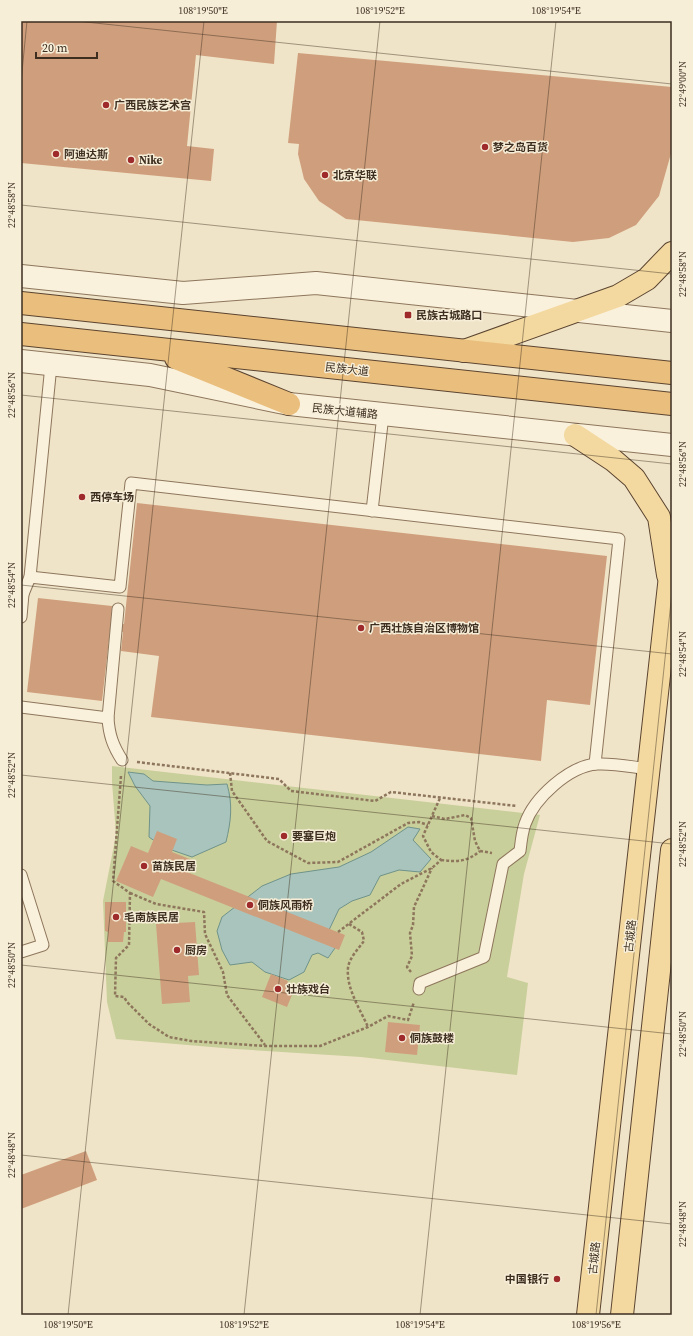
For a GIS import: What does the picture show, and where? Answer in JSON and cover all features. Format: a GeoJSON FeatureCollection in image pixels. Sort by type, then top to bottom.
{"type":"FeatureCollection","features":[{"type":"Feature","properties":{"kind":"highway"},"geometry":{"type":"LineString","coordinates":[[21,303],[672,374]]}},
{"type":"Feature","properties":{"kind":"highway","name":"民族大道"},"geometry":{"type":"LineString","coordinates":[[21,334],[672,404]]}},
{"type":"Feature","properties":{"kind":"highway"},"geometry":{"type":"LineString","coordinates":[[153,348],[289,404]]}},
{"type":"Feature","properties":{"kind":"main road"},"geometry":{"type":"LineString","coordinates":[[464,351],[618,296],[647,279],[672,253]]}},
{"type":"Feature","properties":{"kind":"main road"},"geometry":{"type":"LineString","coordinates":[[575,435],[613,460],[634,478],[659,516],[669,583]]}},
{"type":"Feature","properties":{"kind":"main road","name":"古城路"},"geometry":{"type":"LineString","coordinates":[[588,1315],[672,558]]}},
{"type":"Feature","properties":{"kind":"main road"},"geometry":{"type":"LineString","coordinates":[[622,1315],[672,850]]}},
{"type":"Feature","properties":{"kind":"street"},"geometry":{"type":"LineString","coordinates":[[21,276],[183,293],[316,283],[672,321]]}},
{"type":"Feature","properties":{"kind":"street","name":"民族大道辅路"},"geometry":{"type":"LineString","coordinates":[[21,362],[150,376],[289,404],[672,445]]}},
{"type":"Feature","properties":{"kind":"lane"},"geometry":{"type":"LineString","coordinates":[[21,617],[22,594],[30,577],[51,365]]}},
{"type":"Feature","properties":{"kind":"lane"},"geometry":{"type":"LineString","coordinates":[[372,511],[383,415]]}},
{"type":"Feature","properties":{"kind":"lane"},"geometry":{"type":"LineString","coordinates":[[30,577],[120,587],[131,483],[620,539],[595,764]]}},
{"type":"Feature","properties":{"kind":"lane"},"geometry":{"type":"LineString","coordinates":[[118,610],[108,718],[109,735],[114,748],[122,760]]}},
{"type":"Feature","properties":{"kind":"lane"},"geometry":{"type":"LineString","coordinates":[[21,707],[108,718]]}},
{"type":"Feature","properties":{"kind":"lane"},"geometry":{"type":"LineString","coordinates":[[419,986],[484,957],[502,864],[520,851],[525,824],[535,808],[562,777],[579,767],[595,764],[649,769]]}},
{"type":"Feature","properties":{"kind":"lane"},"geometry":{"type":"LineString","coordinates":[[21,874],[43,945],[21,952]]}},
{"type":"Feature","properties":{"kind":"path"},"geometry":{"type":"LineString","coordinates":[[265,1046],[228,996],[223,972],[205,934],[204,912],[156,904],[130,893],[113,881],[122,760],[279,779],[291,791],[375,801],[390,792],[535,808]]}},
{"type":"Feature","properties":{"kind":"path"},"geometry":{"type":"LineString","coordinates":[[230,773],[234,795],[267,841],[308,863],[338,862],[408,823],[419,822],[428,825]]}},
{"type":"Feature","properties":{"kind":"path"},"geometry":{"type":"LineString","coordinates":[[440,798],[423,836],[431,852],[440,860],[460,862],[472,858],[480,851],[513,856]]}},
{"type":"Feature","properties":{"kind":"path"},"geometry":{"type":"LineString","coordinates":[[432,816],[445,819],[465,815],[471,818],[475,841],[480,851]]}},
{"type":"Feature","properties":{"kind":"path"},"geometry":{"type":"LineString","coordinates":[[338,932],[402,884],[432,868],[440,860]]}},
{"type":"Feature","properties":{"kind":"path"},"geometry":{"type":"LineString","coordinates":[[130,893],[129,946],[116,958],[116,996],[124,997],[149,1024],[169,1036],[191,1041],[265,1046],[320,1046],[368,1027],[388,1016],[408,1020],[419,986],[407,967],[412,956],[410,932],[413,925],[414,907],[432,868]]}},
{"type":"Feature","properties":{"kind":"path"},"geometry":{"type":"LineString","coordinates":[[349,924],[362,932],[364,941],[348,967],[350,985],[368,1027]]}},
{"type":"Feature","properties":{"kind":"green space"},"geometry":{"type":"Polygon","coordinates":[[[112,766],[540,815],[524,874],[507,977],[528,983],[517,1075],[361,1057],[235,1049],[116,1039],[107,1002],[103,901],[116,835],[112,766]]]}},
{"type":"Feature","properties":{"kind":"water"},"geometry":{"type":"Polygon","coordinates":[[[128,772],[144,774],[153,781],[207,785],[227,784],[231,813],[226,842],[192,857],[163,847],[149,837],[150,806],[135,786],[128,772]]]}},
{"type":"Feature","properties":{"kind":"water"},"geometry":{"type":"Polygon","coordinates":[[[408,827],[420,829],[413,840],[431,859],[420,872],[399,870],[380,876],[370,895],[352,901],[339,909],[329,930],[335,948],[328,958],[318,953],[312,955],[304,972],[289,980],[265,972],[252,962],[230,965],[222,950],[217,931],[222,917],[262,886],[291,874],[339,867],[371,852],[408,827]]]}},
{"type":"Feature","properties":{"kind":"building","name":"广西民族艺术宫"},"geometry":{"type":"Polygon","coordinates":[[[21,21],[277,21],[274,64],[196,55],[187,146],[214,149],[211,181],[21,163],[21,21]]]}},
{"type":"Feature","properties":{"kind":"building","name":"梦之岛百货"},"geometry":{"type":"Polygon","coordinates":[[[298,53],[672,87],[672,150],[659,196],[636,225],[609,238],[573,242],[346,219],[319,201],[304,179],[298,154],[299,144],[288,143],[298,53]]]}},
{"type":"Feature","properties":{"kind":"building","name":"广西壮族自治区博物馆"},"geometry":{"type":"Polygon","coordinates":[[[137,503],[607,556],[590,705],[547,700],[541,761],[151,717],[159,656],[121,651],[123,632],[110,631],[102,701],[27,692],[38,598],[112,606],[111,622],[124,624],[137,503]]]}},
{"type":"Feature","properties":{"kind":"building","name":"侗族风雨桥"},"geometry":{"type":"Polygon","coordinates":[[[157,831],[177,839],[172,852],[192,860],[187,872],[345,935],[339,950],[161,879],[153,897],[116,881],[131,846],[148,853],[157,831]]]}},
{"type":"Feature","properties":{"kind":"building","name":"毛南族民居"},"geometry":{"type":"Polygon","coordinates":[[[105,902],[126,902],[126,932],[124,932],[123,942],[108,942],[108,932],[105,931],[105,902]]]}},
{"type":"Feature","properties":{"kind":"building","name":"厨房"},"geometry":{"type":"Polygon","coordinates":[[[195,922],[199,975],[188,976],[190,1002],[162,1004],[156,924],[195,922]]]}},
{"type":"Feature","properties":{"kind":"building","name":"壮族戏台"},"geometry":{"type":"Polygon","coordinates":[[[271,974],[288,981],[286,987],[294,990],[287,1007],[262,997],[271,974]]]}},
{"type":"Feature","properties":{"kind":"building","name":"侗族鼓楼"},"geometry":{"type":"Polygon","coordinates":[[[388,1022],[420,1025],[417,1055],[385,1052],[388,1022]]]}},
{"type":"Feature","properties":{"kind":"building"},"geometry":{"type":"Polygon","coordinates":[[[86,1151],[97,1180],[21,1209],[21,1175],[86,1151]]]}},
{"type":"Feature","properties":{"kind":"place","name":"广西民族艺术宫"},"geometry":{"type":"Point","coordinates":[106,105]}},
{"type":"Feature","properties":{"kind":"place","name":"梦之岛百货"},"geometry":{"type":"Point","coordinates":[485,147]}},
{"type":"Feature","properties":{"kind":"place","name":"阿迪达斯"},"geometry":{"type":"Point","coordinates":[56,154]}},
{"type":"Feature","properties":{"kind":"place","name":"Nike"},"geometry":{"type":"Point","coordinates":[131,160]}},
{"type":"Feature","properties":{"kind":"place","name":"北京华联"},"geometry":{"type":"Point","coordinates":[325,175]}},
{"type":"Feature","properties":{"kind":"place","name":"民族古城路口"},"geometry":{"type":"Point","coordinates":[408,315]}},
{"type":"Feature","properties":{"kind":"place","name":"西停车场"},"geometry":{"type":"Point","coordinates":[82,497]}},
{"type":"Feature","properties":{"kind":"place","name":"广西壮族自治区博物馆"},"geometry":{"type":"Point","coordinates":[361,628]}},
{"type":"Feature","properties":{"kind":"place","name":"要塞巨炮"},"geometry":{"type":"Point","coordinates":[284,836]}},
{"type":"Feature","properties":{"kind":"place","name":"苗族民居"},"geometry":{"type":"Point","coordinates":[144,866]}},
{"type":"Feature","properties":{"kind":"place","name":"侗族风雨桥"},"geometry":{"type":"Point","coordinates":[250,905]}},
{"type":"Feature","properties":{"kind":"place","name":"毛南族民居"},"geometry":{"type":"Point","coordinates":[116,917]}},
{"type":"Feature","properties":{"kind":"place","name":"厨房"},"geometry":{"type":"Point","coordinates":[177,950]}},
{"type":"Feature","properties":{"kind":"place","name":"壮族戏台"},"geometry":{"type":"Point","coordinates":[278,989]}},
{"type":"Feature","properties":{"kind":"place","name":"侗族鼓楼"},"geometry":{"type":"Point","coordinates":[402,1038]}},
{"type":"Feature","properties":{"kind":"place","name":"中国银行"},"geometry":{"type":"Point","coordinates":[557,1279]}}]}
